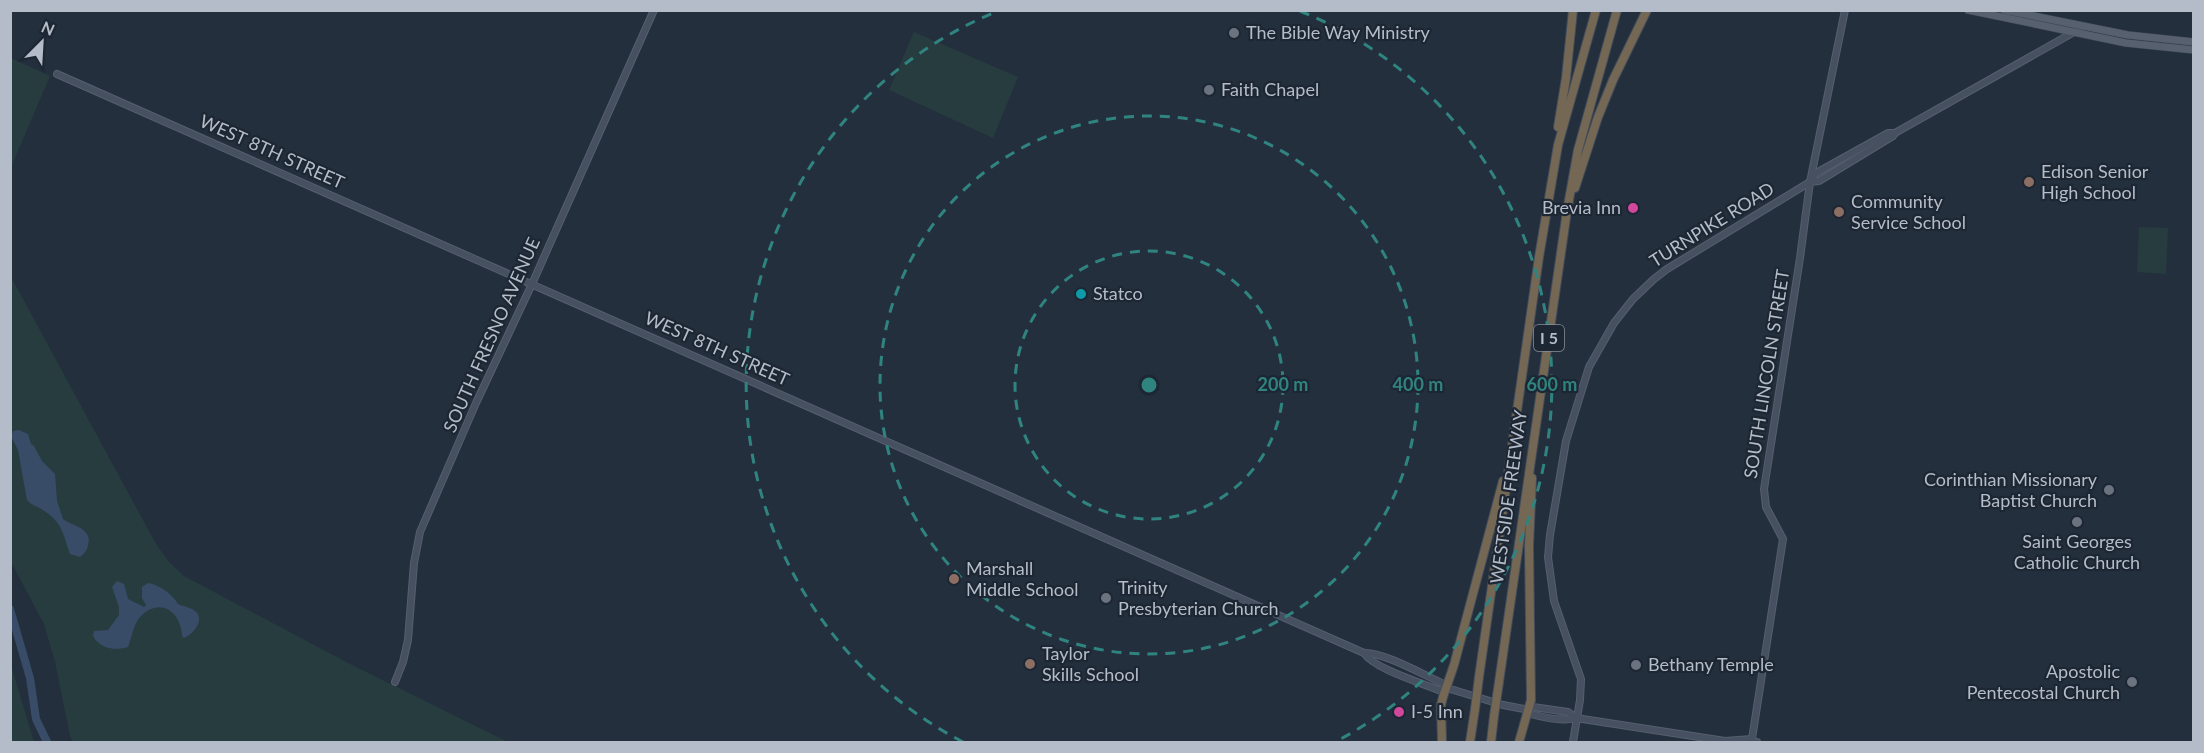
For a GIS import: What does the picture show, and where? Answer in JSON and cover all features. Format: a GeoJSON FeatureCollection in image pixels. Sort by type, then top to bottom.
{"type":"FeatureCollection","features":[{"type":"Feature","properties":{"kind":"highway"},"geometry":{"type":"LineString","coordinates":[[1558,145],[1557,128],[1566,78],[1573,10]]}},
{"type":"Feature","properties":{"kind":"highway","name":"WESTSIDE FREEWAY"},"geometry":{"type":"LineString","coordinates":[[1470,742],[1539,257],[1558,145],[1596,10]]}},
{"type":"Feature","properties":{"kind":"highway","name":"WESTSIDE FREEWAY"},"geometry":{"type":"LineString","coordinates":[[1491,742],[1567,211],[1578,150],[1617,10]]}},
{"type":"Feature","properties":{"kind":"highway"},"geometry":{"type":"LineString","coordinates":[[1567,211],[1598,117],[1647,10]]}},
{"type":"Feature","properties":{"kind":"highway"},"geometry":{"type":"LineString","coordinates":[[1442,742],[1441,705],[1454,665],[1504,477],[1510,465]]}},
{"type":"Feature","properties":{"kind":"highway"},"geometry":{"type":"LineString","coordinates":[[1520,742],[1532,693],[1529,546],[1533,483],[1530,465]]}},
{"type":"Feature","properties":{"kind":"main road"},"geometry":{"type":"LineString","coordinates":[[1968,10],[2003,14],[2005,10],[2128,35],[2193,42]]}},
{"type":"Feature","properties":{"kind":"main road"},"geometry":{"type":"LineString","coordinates":[[1982,11],[2126,43],[2193,50]]}},
{"type":"Feature","properties":{"kind":"street","name":"SOUTH FRESNO AVENUE"},"geometry":{"type":"LineString","coordinates":[[394,682],[408,640],[414,563],[420,532],[654,10]]}},
{"type":"Feature","properties":{"kind":"street","name":"SOUTH LINCOLN STREET"},"geometry":{"type":"LineString","coordinates":[[1752,742],[1783,539],[1766,507],[1764,489],[1810,182],[1845,10]]}},
{"type":"Feature","properties":{"kind":"street","name":"TURNPIKE ROAD"},"geometry":{"type":"LineString","coordinates":[[1573,742],[1581,679],[1554,601],[1548,557],[1550,535],[1566,441],[1589,367],[1614,323],[1633,299],[1654,279],[1810,182],[1816,173],[2083,27]]}},
{"type":"Feature","properties":{"kind":"street","name":"WEST 8TH STREET"},"geometry":{"type":"LineString","coordinates":[[57,74],[1364,652],[1372,652],[1408,667],[1444,684],[1447,688],[1503,705],[1529,710],[1533,707],[1568,712],[1576,718],[1725,742],[1752,742]]}},
{"type":"Feature","properties":{"kind":"street","name":"WEST 8TH STREET"},"geometry":{"type":"LineString","coordinates":[[1364,652],[1368,660],[1388,669],[1441,691],[1447,688]]}},
{"type":"Feature","properties":{"kind":"street"},"geometry":{"type":"LineString","coordinates":[[1378,655],[1388,669],[1408,667]]}},
{"type":"Feature","properties":{"kind":"green space"},"geometry":{"type":"Polygon","coordinates":[[[914,32],[1018,77],[993,138],[889,90],[914,32]]]}},
{"type":"Feature","properties":{"kind":"green space"},"geometry":{"type":"Polygon","coordinates":[[[11,58],[50,76],[11,167],[11,58]]]}},
{"type":"Feature","properties":{"kind":"green space"},"geometry":{"type":"Polygon","coordinates":[[[2139,227],[2168,228],[2166,274],[2137,272],[2139,227]]]}},
{"type":"Feature","properties":{"kind":"green space"},"geometry":{"type":"Polygon","coordinates":[[[10,275],[156,544],[169,562],[184,576],[350,664],[508,742],[73,742],[44,624],[11,562],[10,275]]]}},
{"type":"Feature","properties":{"kind":"green space"},"geometry":{"type":"Polygon","coordinates":[[[11,665],[34,742],[11,742],[11,665]]]}},
{"type":"Feature","properties":{"kind":"water"},"geometry":{"type":"Polygon","coordinates":[[[19,430],[28,434],[31,444],[42,461],[55,474],[57,501],[63,519],[85,531],[89,539],[87,548],[80,557],[70,554],[61,529],[55,520],[27,500],[18,450],[11,436],[13,431],[19,430]]]}},
{"type":"Feature","properties":{"kind":"water"},"geometry":{"type":"Polygon","coordinates":[[[117,581],[124,584],[128,599],[144,607],[146,605],[142,598],[142,587],[148,583],[161,588],[169,593],[178,604],[197,613],[199,620],[196,628],[184,638],[174,614],[162,607],[155,608],[148,610],[138,619],[128,647],[113,649],[100,644],[93,636],[94,631],[108,630],[119,615],[119,607],[112,587],[117,581]]]}},
{"type":"Feature","properties":{"kind":"waterway"},"geometry":{"type":"LineString","coordinates":[[10,609],[30,678],[36,719],[47,742]]}},
{"type":"Feature","properties":{"kind":"place","name":"The Bible Way Ministry"},"geometry":{"type":"Point","coordinates":[1234,33]}},
{"type":"Feature","properties":{"kind":"place","name":"Faith Chapel"},"geometry":{"type":"Point","coordinates":[1209,90]}},
{"type":"Feature","properties":{"kind":"place","name":"Edison Senior High School"},"geometry":{"type":"Point","coordinates":[2029,182]}},
{"type":"Feature","properties":{"kind":"place","name":"Brevia Inn"},"geometry":{"type":"Point","coordinates":[1633,208]}},
{"type":"Feature","properties":{"kind":"place","name":"Community Service School"},"geometry":{"type":"Point","coordinates":[1839,212]}},
{"type":"Feature","properties":{"kind":"place","name":"Statco"},"geometry":{"type":"Point","coordinates":[1081,294]}},
{"type":"Feature","properties":{"kind":"place","name":"Corinthian Missionary Baptist Church"},"geometry":{"type":"Point","coordinates":[2109,490]}},
{"type":"Feature","properties":{"kind":"place","name":"Saint Georges Catholic Church"},"geometry":{"type":"Point","coordinates":[2077,522]}},
{"type":"Feature","properties":{"kind":"place","name":"Marshall Middle School"},"geometry":{"type":"Point","coordinates":[954,579]}},
{"type":"Feature","properties":{"kind":"place","name":"Trinity Presbyterian Church"},"geometry":{"type":"Point","coordinates":[1106,598]}},
{"type":"Feature","properties":{"kind":"place","name":"Taylor Skills School"},"geometry":{"type":"Point","coordinates":[1030,664]}},
{"type":"Feature","properties":{"kind":"place","name":"Bethany Temple"},"geometry":{"type":"Point","coordinates":[1636,665]}},
{"type":"Feature","properties":{"kind":"place","name":"Apostolic Pentecostal Church"},"geometry":{"type":"Point","coordinates":[2132,682]}},
{"type":"Feature","properties":{"kind":"place","name":"I-5 Inn"},"geometry":{"type":"Point","coordinates":[1399,712]}}]}
